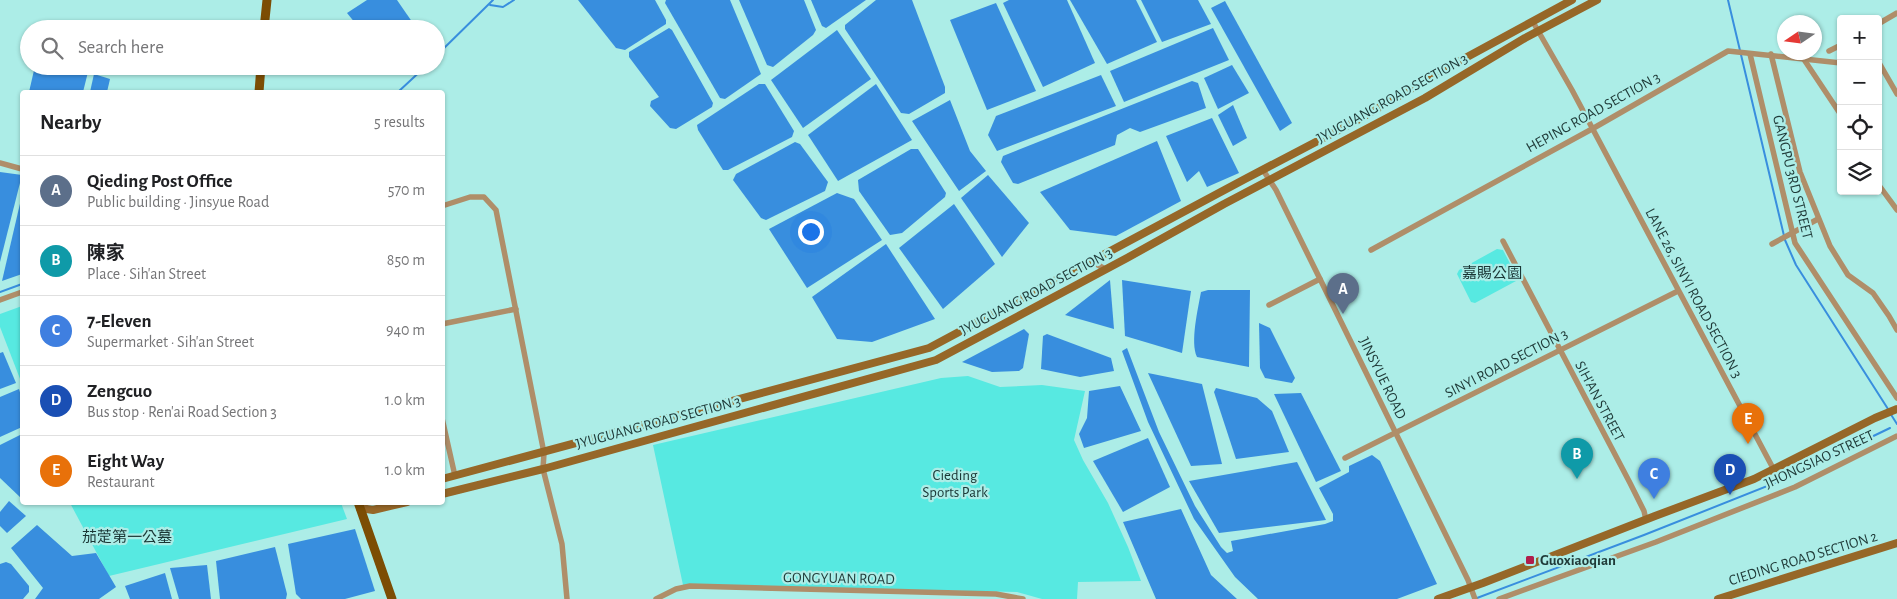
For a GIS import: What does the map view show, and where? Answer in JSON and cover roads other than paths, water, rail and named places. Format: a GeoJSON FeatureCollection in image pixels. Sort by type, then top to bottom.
{"type":"FeatureCollection","features":[{"type":"Feature","properties":{"kind":"main road"},"geometry":{"type":"LineString","coordinates":[[265,20],[267,0]]}},
{"type":"Feature","properties":{"kind":"main road"},"geometry":{"type":"LineString","coordinates":[[259,90],[260,75]]}},
{"type":"Feature","properties":{"kind":"main road"},"geometry":{"type":"LineString","coordinates":[[361,505],[392,599]]}},
{"type":"Feature","properties":{"kind":"street","name":"JYUGUANG ROAD SECTION 3"},"geometry":{"type":"LineString","coordinates":[[445,478],[929,348],[1354,122],[1445,69],[1572,0]]}},
{"type":"Feature","properties":{"kind":"street","name":"JYUGUANG ROAD SECTION 3"},"geometry":{"type":"LineString","coordinates":[[445,493],[542,469],[936,360],[1425,98],[1597,0]]}},
{"type":"Feature","properties":{"kind":"street"},"geometry":{"type":"LineString","coordinates":[[1882,22],[1897,13]]}},
{"type":"Feature","properties":{"kind":"street","name":"LANE 26, SINYI ROAD SECTION 3"},"geometry":{"type":"LineString","coordinates":[[1533,22],[1592,128],[1774,470]]}},
{"type":"Feature","properties":{"kind":"street"},"geometry":{"type":"LineString","coordinates":[[1829,51],[1837,47]]}},
{"type":"Feature","properties":{"kind":"street","name":"HEPING ROAD SECTION 3"},"geometry":{"type":"LineString","coordinates":[[1372,250],[1728,51],[1777,55]]}},
{"type":"Feature","properties":{"kind":"street","name":"GANGPU 3RD STREET"},"geometry":{"type":"LineString","coordinates":[[1750,54],[1795,243],[1897,398]]}},
{"type":"Feature","properties":{"kind":"street"},"geometry":{"type":"LineString","coordinates":[[1771,54],[1800,172],[1830,246],[1848,274],[1873,293],[1890,316],[1897,330]]}},
{"type":"Feature","properties":{"kind":"street"},"geometry":{"type":"LineString","coordinates":[[1804,60],[1837,108]]}},
{"type":"Feature","properties":{"kind":"street","name":"HEPING ROAD SECTION 3"},"geometry":{"type":"LineString","coordinates":[[1822,60],[1837,62]]}},
{"type":"Feature","properties":{"kind":"street"},"geometry":{"type":"LineString","coordinates":[[1882,71],[1897,94]]}},
{"type":"Feature","properties":{"kind":"street"},"geometry":{"type":"LineString","coordinates":[[0,164],[20,169]]}},
{"type":"Feature","properties":{"kind":"street","name":"JINSYUE ROAD"},"geometry":{"type":"LineString","coordinates":[[1263,170],[1270,180],[1320,279],[1474,593]]}},
{"type":"Feature","properties":{"kind":"street"},"geometry":{"type":"LineString","coordinates":[[1882,189],[1897,210]]}},
{"type":"Feature","properties":{"kind":"street"},"geometry":{"type":"LineString","coordinates":[[445,205],[470,197],[484,197],[496,210],[544,452],[542,469],[562,544],[567,599]]}},
{"type":"Feature","properties":{"kind":"street"},"geometry":{"type":"LineString","coordinates":[[1772,244],[1793,234],[1818,218]]}},
{"type":"Feature","properties":{"kind":"street","name":"SIH'AN STREET"},"geometry":{"type":"LineString","coordinates":[[1503,241],[1630,483],[1644,511],[1646,520]]}},
{"type":"Feature","properties":{"kind":"street"},"geometry":{"type":"LineString","coordinates":[[1092,260],[1105,269]]}},
{"type":"Feature","properties":{"kind":"street"},"geometry":{"type":"LineString","coordinates":[[1269,305],[1320,279]]}},
{"type":"Feature","properties":{"kind":"street","name":"SINYI ROAD SECTION 3"},"geometry":{"type":"LineString","coordinates":[[1345,458],[1678,291]]}},
{"type":"Feature","properties":{"kind":"street"},"geometry":{"type":"LineString","coordinates":[[0,300],[20,293]]}},
{"type":"Feature","properties":{"kind":"street"},"geometry":{"type":"LineString","coordinates":[[445,323],[516,309]]}},
{"type":"Feature","properties":{"kind":"street"},"geometry":{"type":"LineString","coordinates":[[1438,599],[1474,593],[1646,520],[1754,479],[1875,418],[1897,409]]}},
{"type":"Feature","properties":{"kind":"street"},"geometry":{"type":"LineString","coordinates":[[445,431],[455,476]]}},
{"type":"Feature","properties":{"kind":"street","name":"JHONGSIAO STREET"},"geometry":{"type":"LineString","coordinates":[[1499,599],[1656,542],[1795,487],[1897,436]]}},
{"type":"Feature","properties":{"kind":"street"},"geometry":{"type":"LineString","coordinates":[[363,505],[373,510],[394,505]]}},
{"type":"Feature","properties":{"kind":"street","name":"CIEDING ROAD SECTION 2"},"geometry":{"type":"LineString","coordinates":[[1718,599],[1897,543]]}},
{"type":"Feature","properties":{"kind":"street","name":"GONGYUAN ROAD"},"geometry":{"type":"LineString","coordinates":[[656,599],[676,589],[690,586],[970,593],[1007,595],[1023,599]]}},
{"type":"Feature","properties":{"kind":"waterway"},"geometry":{"type":"LineString","coordinates":[[445,47],[493,0]]}},
{"type":"Feature","properties":{"kind":"waterway"},"geometry":{"type":"LineString","coordinates":[[490,5],[503,7],[514,0]]}},
{"type":"Feature","properties":{"kind":"waterway"},"geometry":{"type":"LineString","coordinates":[[1728,0],[1785,240],[1796,265],[1888,409]]}},
{"type":"Feature","properties":{"kind":"waterway"},"geometry":{"type":"LineString","coordinates":[[400,90],[416,75]]}},
{"type":"Feature","properties":{"kind":"waterway"},"geometry":{"type":"LineString","coordinates":[[0,292],[20,285]]}},
{"type":"Feature","properties":{"kind":"waterway"},"geometry":{"type":"LineString","coordinates":[[1890,413],[1897,424]]}},
{"type":"Feature","properties":{"kind":"waterway"},"geometry":{"type":"LineString","coordinates":[[1477,598],[1780,481],[1890,428]]}},
{"type":"Feature","properties":{"kind":"place","name":"Qieding Post Office"},"geometry":{"type":"Point","coordinates":[1343,314]}},
{"type":"Feature","properties":{"kind":"place","name":"Eight Way"},"geometry":{"type":"Point","coordinates":[1748,444]}},
{"type":"Feature","properties":{"kind":"place","name":"陳家"},"geometry":{"type":"Point","coordinates":[1577,479]}},
{"type":"Feature","properties":{"kind":"place","name":"Zengcuo"},"geometry":{"type":"Point","coordinates":[1730,495]}},
{"type":"Feature","properties":{"kind":"place","name":"7-Eleven"},"geometry":{"type":"Point","coordinates":[1654,499]}},
{"type":"Feature","properties":{"kind":"place","name":"Guoxiaoqian"},"geometry":{"type":"Point","coordinates":[1530,560]}},
{"type":"Feature","properties":{"kind":"park label","name":"嘉賜公園"},"geometry":{"type":"Point","coordinates":[1492,273]}},
{"type":"Feature","properties":{"kind":"park label","name":"Cieding Sports Park"},"geometry":{"type":"Point","coordinates":[955,484]}},
{"type":"Feature","properties":{"kind":"park label","name":"茄萣第一公墓"},"geometry":{"type":"Point","coordinates":[127,537]}}]}
